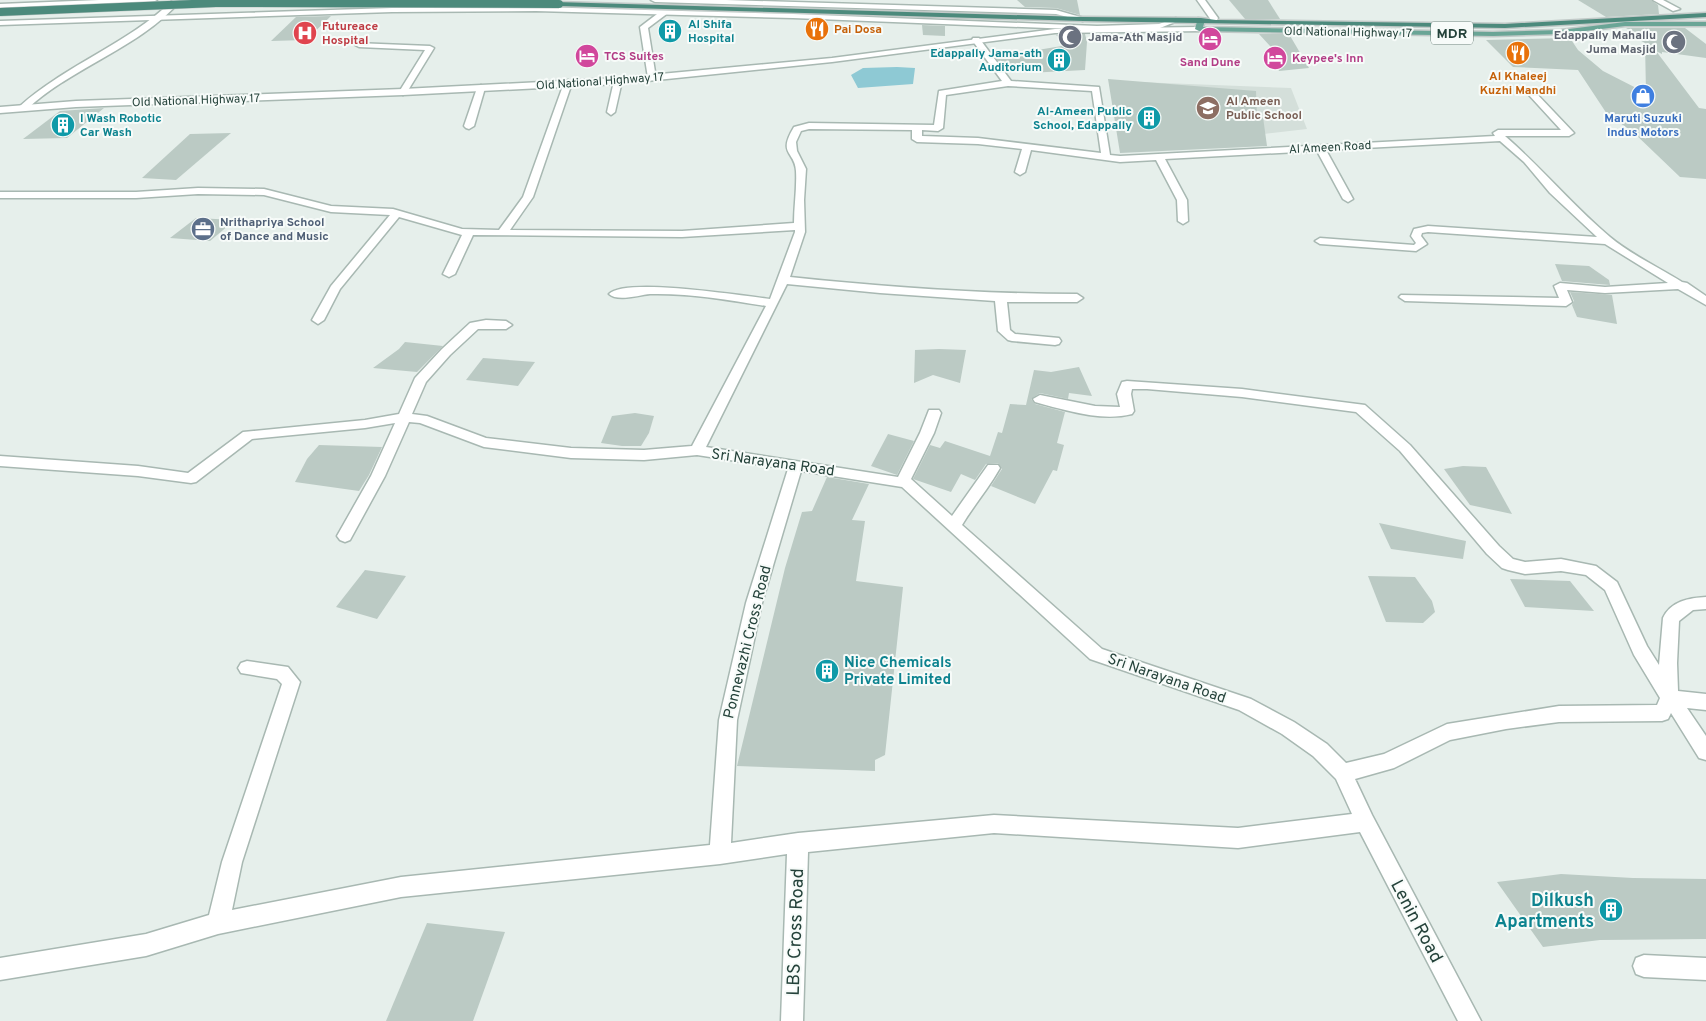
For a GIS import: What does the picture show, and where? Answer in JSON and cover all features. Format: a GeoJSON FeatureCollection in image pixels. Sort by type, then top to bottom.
{"type":"FeatureCollection","features":[{"type":"Feature","properties":{"kind":"highway"},"geometry":{"type":"LineString","coordinates":[[0,12],[216,3],[559,4],[1176,20],[1200,24],[1216,22],[1457,26],[1552,25],[1706,15]]}},
{"type":"Feature","properties":{"kind":"highway"},"geometry":{"type":"LineString","coordinates":[[1200,24],[1214,18],[1474,22],[1571,18],[1706,7]]}},
{"type":"Feature","properties":{"kind":"highway"},"geometry":{"type":"LineString","coordinates":[[1616,21],[1625,24]]}},
{"type":"Feature","properties":{"kind":"main road","name":"Old National Highway 17"},"geometry":{"type":"LineString","coordinates":[[1200,24],[1493,34],[1561,32],[1625,24],[1706,24]]}},
{"type":"Feature","properties":{"kind":"street"},"geometry":{"type":"LineString","coordinates":[[0,6],[153,0]]}},
{"type":"Feature","properties":{"kind":"street"},"geometry":{"type":"LineString","coordinates":[[23,108],[34,97],[70,72],[125,41],[161,17],[178,0]]}},
{"type":"Feature","properties":{"kind":"street"},"geometry":{"type":"LineString","coordinates":[[655,0],[718,0],[1056,12],[1083,19]]}},
{"type":"Feature","properties":{"kind":"street"},"geometry":{"type":"LineString","coordinates":[[1201,0],[1214,18]]}},
{"type":"Feature","properties":{"kind":"street"},"geometry":{"type":"LineString","coordinates":[[1657,0],[1676,9]]}},
{"type":"Feature","properties":{"kind":"street"},"geometry":{"type":"LineString","coordinates":[[0,23],[392,10],[536,9],[1097,28],[1160,26],[1176,20]]}},
{"type":"Feature","properties":{"kind":"street"},"geometry":{"type":"LineString","coordinates":[[652,78],[644,26],[664,13]]}},
{"type":"Feature","properties":{"kind":"street","name":"Old National Highway 17"},"geometry":{"type":"LineString","coordinates":[[0,110],[76,104],[403,92],[618,81],[832,60],[1055,31],[1200,24]]}},
{"type":"Feature","properties":{"kind":"street"},"geometry":{"type":"LineString","coordinates":[[976,40],[1008,83],[1096,89],[1106,157]]}},
{"type":"Feature","properties":{"kind":"street"},"geometry":{"type":"LineString","coordinates":[[359,45],[430,48],[403,92]]}},
{"type":"Feature","properties":{"kind":"street"},"geometry":{"type":"LineString","coordinates":[[611,112],[618,81]]}},
{"type":"Feature","properties":{"kind":"street","name":"Sri Narayana Road"},"geometry":{"type":"LineString","coordinates":[[1008,83],[942,93],[938,128],[809,126],[797,129],[790,142],[801,169],[799,200],[800,232],[773,303],[698,450],[906,483],[1096,654],[1246,704],[1288,728],[1320,750],[1344,773]]}},
{"type":"Feature","properties":{"kind":"street"},"geometry":{"type":"LineString","coordinates":[[502,233],[528,197],[568,84]]}},
{"type":"Feature","properties":{"kind":"street"},"geometry":{"type":"LineString","coordinates":[[469,126],[481,88]]}},
{"type":"Feature","properties":{"kind":"street","name":"Al Ameen Road"},"geometry":{"type":"LineString","coordinates":[[1502,138],[1498,133],[1569,132],[1532,94]]}},
{"type":"Feature","properties":{"kind":"street","name":"Al Ameen Road"},"geometry":{"type":"LineString","coordinates":[[917,128],[917,139],[978,141],[1120,158],[1502,138]]}},
{"type":"Feature","properties":{"kind":"street"},"geometry":{"type":"LineString","coordinates":[[1502,138],[1527,160],[1554,191],[1608,241],[1683,285],[1706,301]]}},
{"type":"Feature","properties":{"kind":"street"},"geometry":{"type":"LineString","coordinates":[[1020,172],[1028,146]]}},
{"type":"Feature","properties":{"kind":"street"},"geometry":{"type":"LineString","coordinates":[[1320,148],[1348,199]]}},
{"type":"Feature","properties":{"kind":"street"},"geometry":{"type":"LineString","coordinates":[[1159,157],[1182,200],[1183,222]]}},
{"type":"Feature","properties":{"kind":"street"},"geometry":{"type":"LineString","coordinates":[[0,195],[136,195],[198,191],[264,192],[331,209],[397,213],[444,228],[469,232],[682,234],[800,226]]}},
{"type":"Feature","properties":{"kind":"street"},"geometry":{"type":"LineString","coordinates":[[318,320],[335,288],[397,213]]}},
{"type":"Feature","properties":{"kind":"street"},"geometry":{"type":"LineString","coordinates":[[1320,241],[1416,248],[1422,244],[1416,236],[1418,230],[1428,230],[1608,241]]}},
{"type":"Feature","properties":{"kind":"street"},"geometry":{"type":"LineString","coordinates":[[449,274],[469,232]]}},
{"type":"Feature","properties":{"kind":"street"},"geometry":{"type":"LineString","coordinates":[[782,280],[880,290],[1001,298],[1076,298]]}},
{"type":"Feature","properties":{"kind":"street"},"geometry":{"type":"LineString","coordinates":[[1406,297],[1566,302],[1560,286],[1604,290],[1683,285]]}},
{"type":"Feature","properties":{"kind":"street"},"geometry":{"type":"LineString","coordinates":[[615,294],[683,291],[773,303]]}},
{"type":"Feature","properties":{"kind":"street"},"geometry":{"type":"LineString","coordinates":[[1001,298],[1004,331],[1012,337],[1055,341]]}},
{"type":"Feature","properties":{"kind":"street"},"geometry":{"type":"LineString","coordinates":[[345,536],[378,476],[420,381],[474,326],[486,324],[506,325]]}},
{"type":"Feature","properties":{"kind":"street"},"geometry":{"type":"LineString","coordinates":[[1040,399],[1089,409],[1127,411],[1124,394],[1127,385],[1147,385],[1242,393],[1360,408],[1405,448],[1493,550],[1508,564],[1525,568],[1561,565],[1590,570],[1611,586],[1640,650],[1706,752]]}},
{"type":"Feature","properties":{"kind":"street"},"geometry":{"type":"LineString","coordinates":[[902,482],[928,433],[934,413]]}},
{"type":"Feature","properties":{"kind":"street"},"geometry":{"type":"LineString","coordinates":[[0,461],[138,471],[191,478],[248,435],[365,424],[404,417],[422,419],[484,442],[571,453],[644,455],[698,450]]}},
{"type":"Feature","properties":{"kind":"street","name":"Ponnevazhi Cross Road"},"geometry":{"type":"LineString","coordinates":[[720,854],[728,720],[754,603],[796,465]]}},
{"type":"Feature","properties":{"kind":"street"},"geometry":{"type":"LineString","coordinates":[[954,526],[966,505],[987,479],[993,468]]}},
{"type":"Feature","properties":{"kind":"street"},"geometry":{"type":"LineString","coordinates":[[1344,773],[1388,762],[1447,732],[1506,721],[1560,714],[1662,713],[1670,698],[1668,663],[1671,618],[1689,604],[1706,603]]}},
{"type":"Feature","properties":{"kind":"street"},"geometry":{"type":"LineString","coordinates":[[218,923],[232,862],[291,682],[282,672],[247,668]]}},
{"type":"Feature","properties":{"kind":"street"},"geometry":{"type":"LineString","coordinates":[[1670,698],[1706,702]]}},
{"type":"Feature","properties":{"kind":"street","name":"Lenin Road"},"geometry":{"type":"LineString","coordinates":[[1344,773],[1365,822],[1470,1021]]}},
{"type":"Feature","properties":{"kind":"street"},"geometry":{"type":"LineString","coordinates":[[0,969],[146,944],[218,923],[401,886],[720,854],[798,843],[994,824],[1238,838],[1365,822]]}},
{"type":"Feature","properties":{"kind":"street","name":"LBS Cross Road"},"geometry":{"type":"LineString","coordinates":[[792,1021],[798,843]]}},
{"type":"Feature","properties":{"kind":"street"},"geometry":{"type":"LineString","coordinates":[[1644,966],[1706,970]]}},
{"type":"Feature","properties":{"kind":"shaded area","name":"Al Ameen Public School"},"geometry":{"type":"Polygon","coordinates":[[[1112,81],[1291,88],[1307,129],[1124,150],[1112,81]]]}},
{"type":"Feature","properties":{"kind":"water"},"geometry":{"type":"Polygon","coordinates":[[[863,68],[915,68],[913,84],[858,88],[851,75],[863,68]]]}},
{"type":"Feature","properties":{"kind":"building"},"geometry":{"type":"Polygon","coordinates":[[[1017,0],[1077,0],[1080,15],[1056,8],[1025,7],[1017,0]]]}},
{"type":"Feature","properties":{"kind":"building"},"geometry":{"type":"Polygon","coordinates":[[[1229,0],[1268,0],[1280,19],[1245,19],[1229,0]]]}},
{"type":"Feature","properties":{"kind":"building"},"geometry":{"type":"Polygon","coordinates":[[[1578,0],[1651,0],[1658,5],[1659,14],[1606,17],[1578,0]]]}},
{"type":"Feature","properties":{"kind":"building"},"geometry":{"type":"Polygon","coordinates":[[[331,16],[306,40],[271,41],[296,17],[331,16]]]}},
{"type":"Feature","properties":{"kind":"building"},"geometry":{"type":"Polygon","coordinates":[[[922,25],[945,26],[945,36],[923,35],[922,25]]]}},
{"type":"Feature","properties":{"kind":"building","name":"Maruti Suzuki Indus Motors"},"geometry":{"type":"Polygon","coordinates":[[[1626,28],[1685,28],[1706,44],[1706,58],[1662,52],[1662,54],[1656,51],[1699,108],[1706,109],[1706,179],[1680,177],[1633,132],[1607,114],[1578,70],[1513,67],[1486,40],[1570,38],[1578,50],[1603,71],[1646,93],[1645,43],[1632,36],[1633,32],[1626,28]]]}},
{"type":"Feature","properties":{"kind":"building","name":"Edappally Jama-ath Auditorium"},"geometry":{"type":"Polygon","coordinates":[[[1085,34],[1087,42],[1085,70],[1028,73],[1004,69],[995,57],[1068,45],[1056,35],[1085,34]]]}},
{"type":"Feature","properties":{"kind":"building"},"geometry":{"type":"Polygon","coordinates":[[[1259,34],[1289,34],[1309,68],[1279,71],[1270,46],[1259,34]]]}},
{"type":"Feature","properties":{"kind":"building","name":"Al Ameen Public School"},"geometry":{"type":"Polygon","coordinates":[[[1108,79],[1256,91],[1257,116],[1263,117],[1267,146],[1120,153],[1108,79]]]}},
{"type":"Feature","properties":{"kind":"building","name":"I Wash Robotic Car Wash"},"geometry":{"type":"Polygon","coordinates":[[[104,108],[67,138],[23,139],[60,111],[104,108]]]}},
{"type":"Feature","properties":{"kind":"building"},"geometry":{"type":"Polygon","coordinates":[[[231,133],[176,180],[142,178],[190,134],[231,133]]]}},
{"type":"Feature","properties":{"kind":"building","name":"Nrithapriya School of Dance and Music"},"geometry":{"type":"Polygon","coordinates":[[[196,218],[235,220],[210,241],[170,238],[196,218]]]}},
{"type":"Feature","properties":{"kind":"building"},"geometry":{"type":"Polygon","coordinates":[[[1555,264],[1589,266],[1609,280],[1610,285],[1562,281],[1555,264]]]}},
{"type":"Feature","properties":{"kind":"building"},"geometry":{"type":"Polygon","coordinates":[[[1570,292],[1612,295],[1617,324],[1577,317],[1572,305],[1574,301],[1570,292]]]}},
{"type":"Feature","properties":{"kind":"building"},"geometry":{"type":"Polygon","coordinates":[[[405,342],[443,346],[417,372],[373,368],[399,349],[405,342]]]}},
{"type":"Feature","properties":{"kind":"building"},"geometry":{"type":"Polygon","coordinates":[[[915,350],[966,350],[960,383],[933,375],[914,383],[915,350]]]}},
{"type":"Feature","properties":{"kind":"building"},"geometry":{"type":"Polygon","coordinates":[[[483,358],[535,362],[518,386],[466,380],[483,358]]]}},
{"type":"Feature","properties":{"kind":"building"},"geometry":{"type":"Polygon","coordinates":[[[1079,367],[1092,396],[1069,393],[1068,399],[1040,393],[1031,399],[1035,404],[1065,412],[1057,443],[1064,445],[1057,471],[1053,470],[1035,504],[991,486],[1002,469],[998,463],[986,464],[975,480],[961,474],[951,492],[913,479],[930,445],[940,448],[945,441],[990,456],[998,432],[1002,433],[1010,404],[1026,405],[1034,370],[1051,372],[1079,367]]]}},
{"type":"Feature","properties":{"kind":"building"},"geometry":{"type":"Polygon","coordinates":[[[635,413],[654,416],[649,433],[641,446],[601,443],[612,416],[635,413]]]}},
{"type":"Feature","properties":{"kind":"building"},"geometry":{"type":"Polygon","coordinates":[[[888,434],[914,441],[897,475],[871,466],[888,434]]]}},
{"type":"Feature","properties":{"kind":"building"},"geometry":{"type":"Polygon","coordinates":[[[319,445],[382,447],[359,491],[295,482],[307,459],[319,445]]]}},
{"type":"Feature","properties":{"kind":"building"},"geometry":{"type":"Polygon","coordinates":[[[1463,466],[1486,467],[1512,514],[1470,505],[1444,469],[1463,466]]]}},
{"type":"Feature","properties":{"kind":"building","name":"Nice Chemicals Private Limited"},"geometry":{"type":"Polygon","coordinates":[[[827,477],[869,484],[852,520],[865,521],[856,581],[903,587],[885,755],[875,760],[875,771],[737,766],[785,568],[802,512],[812,511],[827,477]]]}},
{"type":"Feature","properties":{"kind":"building"},"geometry":{"type":"Polygon","coordinates":[[[1379,523],[1466,541],[1463,559],[1391,549],[1379,523]]]}},
{"type":"Feature","properties":{"kind":"building"},"geometry":{"type":"Polygon","coordinates":[[[365,570],[406,576],[377,619],[336,607],[365,570]]]}},
{"type":"Feature","properties":{"kind":"building"},"geometry":{"type":"Polygon","coordinates":[[[1368,576],[1415,577],[1432,601],[1435,612],[1423,623],[1386,622],[1368,576]]]}},
{"type":"Feature","properties":{"kind":"building"},"geometry":{"type":"Polygon","coordinates":[[[1510,579],[1570,581],[1594,611],[1525,607],[1510,579]]]}},
{"type":"Feature","properties":{"kind":"building","name":"Dilkush Apartments"},"geometry":{"type":"Polygon","coordinates":[[[1561,874],[1633,878],[1706,879],[1706,939],[1600,940],[1543,947],[1497,882],[1561,874]]]}},
{"type":"Feature","properties":{"kind":"building"},"geometry":{"type":"Polygon","coordinates":[[[427,923],[505,932],[473,1021],[386,1021],[427,923]]]}},
{"type":"Feature","properties":{"kind":"place","name":"Pai Dosa"},"geometry":{"type":"Point","coordinates":[817,29]}},
{"type":"Feature","properties":{"kind":"place","name":"Al Shifa Hospital"},"geometry":{"type":"Point","coordinates":[670,31]}},
{"type":"Feature","properties":{"kind":"place","name":"Futureace Hospital"},"geometry":{"type":"Point","coordinates":[305,33]}},
{"type":"Feature","properties":{"kind":"place","name":"Jama-Ath Masjid"},"geometry":{"type":"Point","coordinates":[1070,37]}},
{"type":"Feature","properties":{"kind":"place","name":"Sand Dune"},"geometry":{"type":"Point","coordinates":[1210,39]}},
{"type":"Feature","properties":{"kind":"place","name":"Edappally Mahallu Juma Masjid"},"geometry":{"type":"Point","coordinates":[1674,42]}},
{"type":"Feature","properties":{"kind":"place","name":"Al Khaleej Kuzhi Mandhi"},"geometry":{"type":"Point","coordinates":[1518,53]}},
{"type":"Feature","properties":{"kind":"place","name":"TCS Suites"},"geometry":{"type":"Point","coordinates":[587,56]}},
{"type":"Feature","properties":{"kind":"place","name":"Keypee's Inn"},"geometry":{"type":"Point","coordinates":[1275,58]}},
{"type":"Feature","properties":{"kind":"place","name":"Edappally Jama-ath Auditorium"},"geometry":{"type":"Point","coordinates":[1059,60]}},
{"type":"Feature","properties":{"kind":"place","name":"Maruti Suzuki Indus Motors"},"geometry":{"type":"Point","coordinates":[1643,96]}},
{"type":"Feature","properties":{"kind":"place","name":"Al Ameen Public School"},"geometry":{"type":"Point","coordinates":[1208,108]}},
{"type":"Feature","properties":{"kind":"place","name":"Al-Ameen Public School, Edappally"},"geometry":{"type":"Point","coordinates":[1149,118]}},
{"type":"Feature","properties":{"kind":"place","name":"I Wash Robotic Car Wash"},"geometry":{"type":"Point","coordinates":[63,125]}},
{"type":"Feature","properties":{"kind":"place","name":"Nrithapriya School of Dance and Music"},"geometry":{"type":"Point","coordinates":[203,229]}},
{"type":"Feature","properties":{"kind":"place","name":"Nice Chemicals Private Limited"},"geometry":{"type":"Point","coordinates":[827,671]}},
{"type":"Feature","properties":{"kind":"place","name":"Dilkush Apartments"},"geometry":{"type":"Point","coordinates":[1611,910]}}]}
